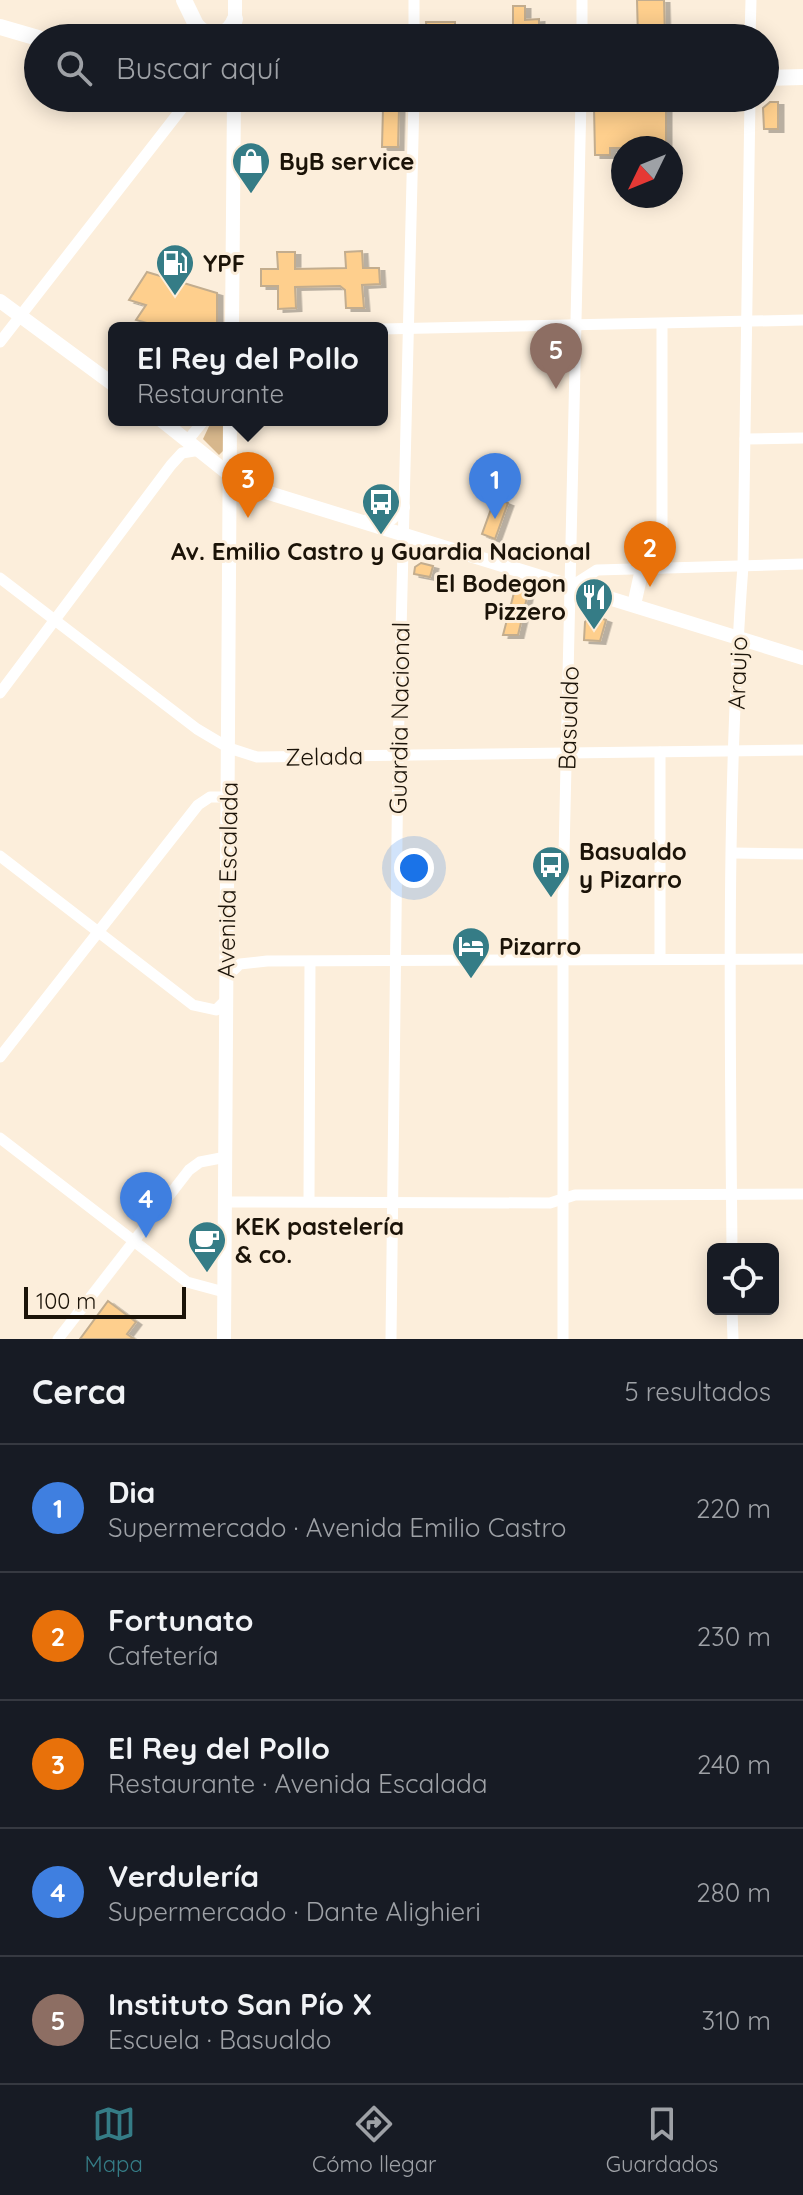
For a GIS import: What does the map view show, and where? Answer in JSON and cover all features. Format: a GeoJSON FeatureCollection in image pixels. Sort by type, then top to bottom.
{"type":"FeatureCollection","features":[{"type":"Feature","properties":{"kind":"main road"},"geometry":{"type":"LineString","coordinates":[[184,0],[196,24]]}},
{"type":"Feature","properties":{"kind":"main road"},"geometry":{"type":"LineString","coordinates":[[233,24],[235,19]]}},
{"type":"Feature","properties":{"kind":"main road"},"geometry":{"type":"LineString","coordinates":[[0,27],[24,34]]}},
{"type":"Feature","properties":{"kind":"main road"},"geometry":{"type":"LineString","coordinates":[[779,78],[803,77]]}},
{"type":"Feature","properties":{"kind":"street"},"geometry":{"type":"LineString","coordinates":[[235,0],[235,24]]}},
{"type":"Feature","properties":{"kind":"street"},"geometry":{"type":"LineString","coordinates":[[414,0],[414,24]]}},
{"type":"Feature","properties":{"kind":"street"},"geometry":{"type":"LineString","coordinates":[[582,0],[582,24]]}},
{"type":"Feature","properties":{"kind":"street"},"geometry":{"type":"LineString","coordinates":[[750,24],[751,0]]}},
{"type":"Feature","properties":{"kind":"street"},"geometry":{"type":"LineString","coordinates":[[0,342],[179,112]]}},
{"type":"Feature","properties":{"kind":"street"},"geometry":{"type":"LineString","coordinates":[[232,322],[234,112]]}},
{"type":"Feature","properties":{"kind":"street","name":"Guardia Nacional"},"geometry":{"type":"LineString","coordinates":[[391,1339],[402,535],[414,112]]}},
{"type":"Feature","properties":{"kind":"street","name":"Basualdo"},"geometry":{"type":"LineString","coordinates":[[563,1339],[562,958],[581,112]]}},
{"type":"Feature","properties":{"kind":"street","name":"Araujo"},"geometry":{"type":"LineString","coordinates":[[732,1243],[729,958],[738,638],[743,566],[750,112]]}},
{"type":"Feature","properties":{"kind":"street"},"geometry":{"type":"LineString","coordinates":[[0,301],[108,381]]}},
{"type":"Feature","properties":{"kind":"street"},"geometry":{"type":"LineString","coordinates":[[388,329],[803,320]]}},
{"type":"Feature","properties":{"kind":"street"},"geometry":{"type":"LineString","coordinates":[[662,324],[662,568]]}},
{"type":"Feature","properties":{"kind":"street"},"geometry":{"type":"LineString","coordinates":[[169,426],[230,475],[256,489],[803,658]]}},
{"type":"Feature","properties":{"kind":"street"},"geometry":{"type":"LineString","coordinates":[[0,693],[171,465],[194,445],[202,426]]}},
{"type":"Feature","properties":{"kind":"street","name":"Avenida Escalada"},"geometry":{"type":"LineString","coordinates":[[224,1339],[230,426]]}},
{"type":"Feature","properties":{"kind":"street"},"geometry":{"type":"LineString","coordinates":[[745,439],[803,438]]}},
{"type":"Feature","properties":{"kind":"street"},"geometry":{"type":"LineString","coordinates":[[352,519],[384,520],[403,507]]}},
{"type":"Feature","properties":{"kind":"street"},"geometry":{"type":"LineString","coordinates":[[572,586],[597,570],[803,564]]}},
{"type":"Feature","properties":{"kind":"street"},"geometry":{"type":"LineString","coordinates":[[634,605],[642,569]]}},
{"type":"Feature","properties":{"kind":"street","name":"Zelada"},"geometry":{"type":"LineString","coordinates":[[0,578],[197,729],[229,748],[257,757],[803,750]]}},
{"type":"Feature","properties":{"kind":"street"},"geometry":{"type":"LineString","coordinates":[[660,752],[660,958]]}},
{"type":"Feature","properties":{"kind":"street"},"geometry":{"type":"LineString","coordinates":[[0,1057],[198,805],[210,797],[228,797]]}},
{"type":"Feature","properties":{"kind":"street"},"geometry":{"type":"LineString","coordinates":[[733,853],[803,854]]}},
{"type":"Feature","properties":{"kind":"street"},"geometry":{"type":"LineString","coordinates":[[0,856],[201,1009],[216,1010],[226,1000]]}},
{"type":"Feature","properties":{"kind":"street"},"geometry":{"type":"LineString","coordinates":[[225,977],[240,964],[562,958],[803,959]]}},
{"type":"Feature","properties":{"kind":"street"},"geometry":{"type":"LineString","coordinates":[[309,1200],[310,962]]}},
{"type":"Feature","properties":{"kind":"street"},"geometry":{"type":"LineString","coordinates":[[0,1138],[187,1282],[224,1292]]}},
{"type":"Feature","properties":{"kind":"street"},"geometry":{"type":"LineString","coordinates":[[58,1339],[189,1170],[200,1162],[226,1157]]}},
{"type":"Feature","properties":{"kind":"street"},"geometry":{"type":"LineString","coordinates":[[225,1202],[550,1203],[575,1195],[803,1194]]}},
{"type":"Feature","properties":{"kind":"street"},"geometry":{"type":"LineString","coordinates":[[732,1315],[733,1339]]}},
{"type":"Feature","properties":{"kind":"shaded area"},"geometry":{"type":"Polygon","coordinates":[[[209,426],[224,426],[223,451],[219,455],[203,439],[209,426]]]}},
{"type":"Feature","properties":{"kind":"building"},"geometry":{"type":"Polygon","coordinates":[[[637,0],[664,0],[665,24],[638,24],[637,0]]]}},
{"type":"Feature","properties":{"kind":"building"},"geometry":{"type":"Polygon","coordinates":[[[513,6],[525,6],[525,20],[539,19],[539,24],[513,24],[513,6]]]}},
{"type":"Feature","properties":{"kind":"building"},"geometry":{"type":"Polygon","coordinates":[[[426,22],[455,22],[455,24],[426,22]]]}},
{"type":"Feature","properties":{"kind":"building"},"geometry":{"type":"Polygon","coordinates":[[[383,112],[399,112],[398,147],[382,147],[383,112]]]}},
{"type":"Feature","properties":{"kind":"building"},"geometry":{"type":"Polygon","coordinates":[[[594,112],[666,112],[666,136],[611,136],[610,155],[595,155],[594,112]]]}},
{"type":"Feature","properties":{"kind":"building"},"geometry":{"type":"Polygon","coordinates":[[[763,112],[778,112],[778,129],[764,129],[763,112]]]}},
{"type":"Feature","properties":{"kind":"building"},"geometry":{"type":"Polygon","coordinates":[[[362,251],[363,268],[379,268],[380,284],[362,285],[364,308],[346,308],[345,290],[340,286],[295,287],[296,308],[278,309],[278,286],[261,286],[261,269],[278,269],[277,252],[295,252],[295,269],[346,268],[345,252],[362,251]]]}},
{"type":"Feature","properties":{"kind":"building","name":"YPF"},"geometry":{"type":"Polygon","coordinates":[[[147,272],[217,293],[217,322],[143,322],[136,320],[146,305],[129,300],[147,272]]]}},
{"type":"Feature","properties":{"kind":"building"},"geometry":{"type":"Polygon","coordinates":[[[495,498],[508,503],[495,539],[482,534],[495,498]]]}},
{"type":"Feature","properties":{"kind":"building"},"geometry":{"type":"Polygon","coordinates":[[[421,563],[433,566],[430,577],[414,574],[415,567],[421,563]]]}},
{"type":"Feature","properties":{"kind":"building"},"geometry":{"type":"Polygon","coordinates":[[[515,589],[528,593],[518,635],[503,635],[515,589]]]}},
{"type":"Feature","properties":{"kind":"building","name":"El Bodegon Pizzero"},"geometry":{"type":"Polygon","coordinates":[[[592,615],[606,620],[600,641],[584,640],[585,622],[592,615]]]}},
{"type":"Feature","properties":{"kind":"building"},"geometry":{"type":"Polygon","coordinates":[[[108,1301],[136,1322],[127,1334],[134,1339],[80,1339],[108,1301]]]}},
{"type":"Feature","properties":{"kind":"place","name":"ByB service"},"geometry":{"type":"Point","coordinates":[251,195]}},
{"type":"Feature","properties":{"kind":"place","name":"YPF"},"geometry":{"type":"Point","coordinates":[175,297]}},
{"type":"Feature","properties":{"kind":"place","name":"Instituto San Pío X"},"geometry":{"type":"Point","coordinates":[556,389]}},
{"type":"Feature","properties":{"kind":"place","name":"El Rey del Pollo"},"geometry":{"type":"Point","coordinates":[248,518]}},
{"type":"Feature","properties":{"kind":"place","name":"Dia"},"geometry":{"type":"Point","coordinates":[495,519]}},
{"type":"Feature","properties":{"kind":"place","name":"Av. Emilio Castro y Guardia Nacional"},"geometry":{"type":"Point","coordinates":[381,536]}},
{"type":"Feature","properties":{"kind":"place","name":"Fortunato"},"geometry":{"type":"Point","coordinates":[650,587]}},
{"type":"Feature","properties":{"kind":"place","name":"El Bodegon Pizzero"},"geometry":{"type":"Point","coordinates":[594,631]}},
{"type":"Feature","properties":{"kind":"place","name":"Basualdo y Pizarro"},"geometry":{"type":"Point","coordinates":[551,899]}},
{"type":"Feature","properties":{"kind":"place","name":"Pizarro"},"geometry":{"type":"Point","coordinates":[471,980]}},
{"type":"Feature","properties":{"kind":"place","name":"Verdulería"},"geometry":{"type":"Point","coordinates":[146,1238]}},
{"type":"Feature","properties":{"kind":"place","name":"KEK pastelería & co."},"geometry":{"type":"Point","coordinates":[207,1274]}}]}
